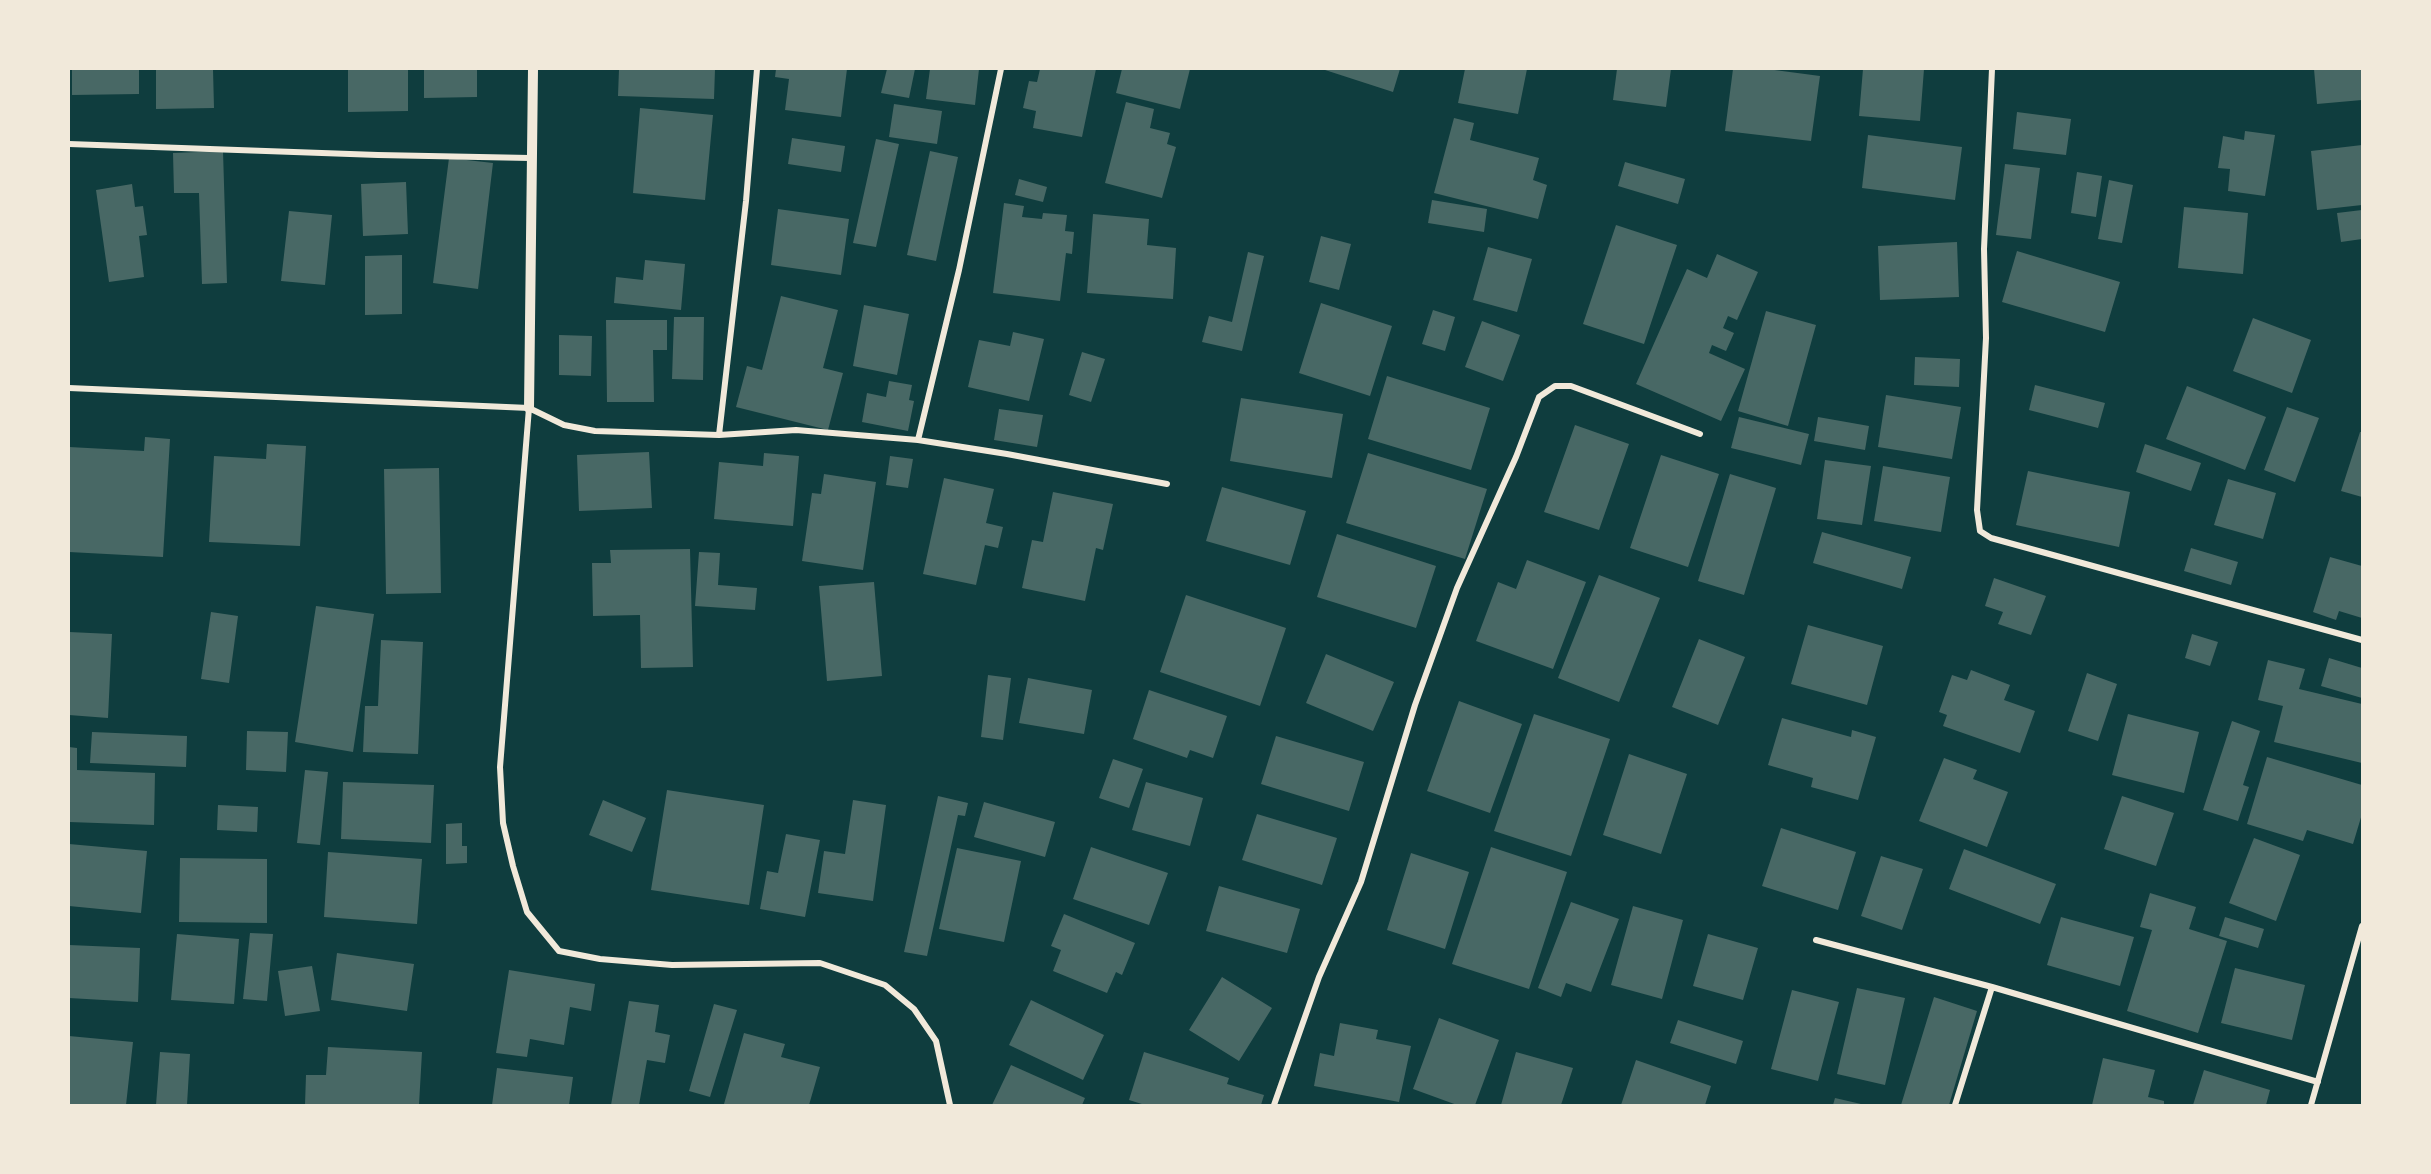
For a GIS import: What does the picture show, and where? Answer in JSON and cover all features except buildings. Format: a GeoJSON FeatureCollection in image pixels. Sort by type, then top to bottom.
{"type":"FeatureCollection","features":[{"type":"Feature","properties":{"kind":"street"},"geometry":{"type":"LineString","coordinates":[[533,69],[530,158],[529,408],[500,767],[503,823],[527,912],[559,951],[600,959],[672,965],[820,963],[885,985],[914,1009],[936,1041],[950,1105]]}},
{"type":"Feature","properties":{"kind":"street"},"geometry":{"type":"LineString","coordinates":[[719,435],[746,201],[757,69]]}},
{"type":"Feature","properties":{"kind":"street"},"geometry":{"type":"LineString","coordinates":[[918,440],[957,281],[1001,69]]}},
{"type":"Feature","properties":{"kind":"street"},"geometry":{"type":"LineString","coordinates":[[1992,69],[1984,249],[1986,338],[1977,510],[1980,531],[1991,538],[2362,640]]}},
{"type":"Feature","properties":{"kind":"street"},"geometry":{"type":"LineString","coordinates":[[69,144],[530,158]]}},
{"type":"Feature","properties":{"kind":"street"},"geometry":{"type":"LineString","coordinates":[[1274,1105],[1319,977],[1361,882],[1415,705],[1457,588],[1516,457],[1539,397],[1555,386],[1571,386],[1700,434]]}},
{"type":"Feature","properties":{"kind":"street"},"geometry":{"type":"LineString","coordinates":[[69,388],[529,408],[564,425],[595,430],[719,435],[796,430],[918,440],[1167,484]]}},
{"type":"Feature","properties":{"kind":"street"},"geometry":{"type":"LineString","coordinates":[[2312,1105],[2362,926]]}},
{"type":"Feature","properties":{"kind":"street"},"geometry":{"type":"LineString","coordinates":[[1816,940],[1992,987],[2318,1082]]}},
{"type":"Feature","properties":{"kind":"street"},"geometry":{"type":"LineString","coordinates":[[1955,1105],[1992,987]]}}]}
